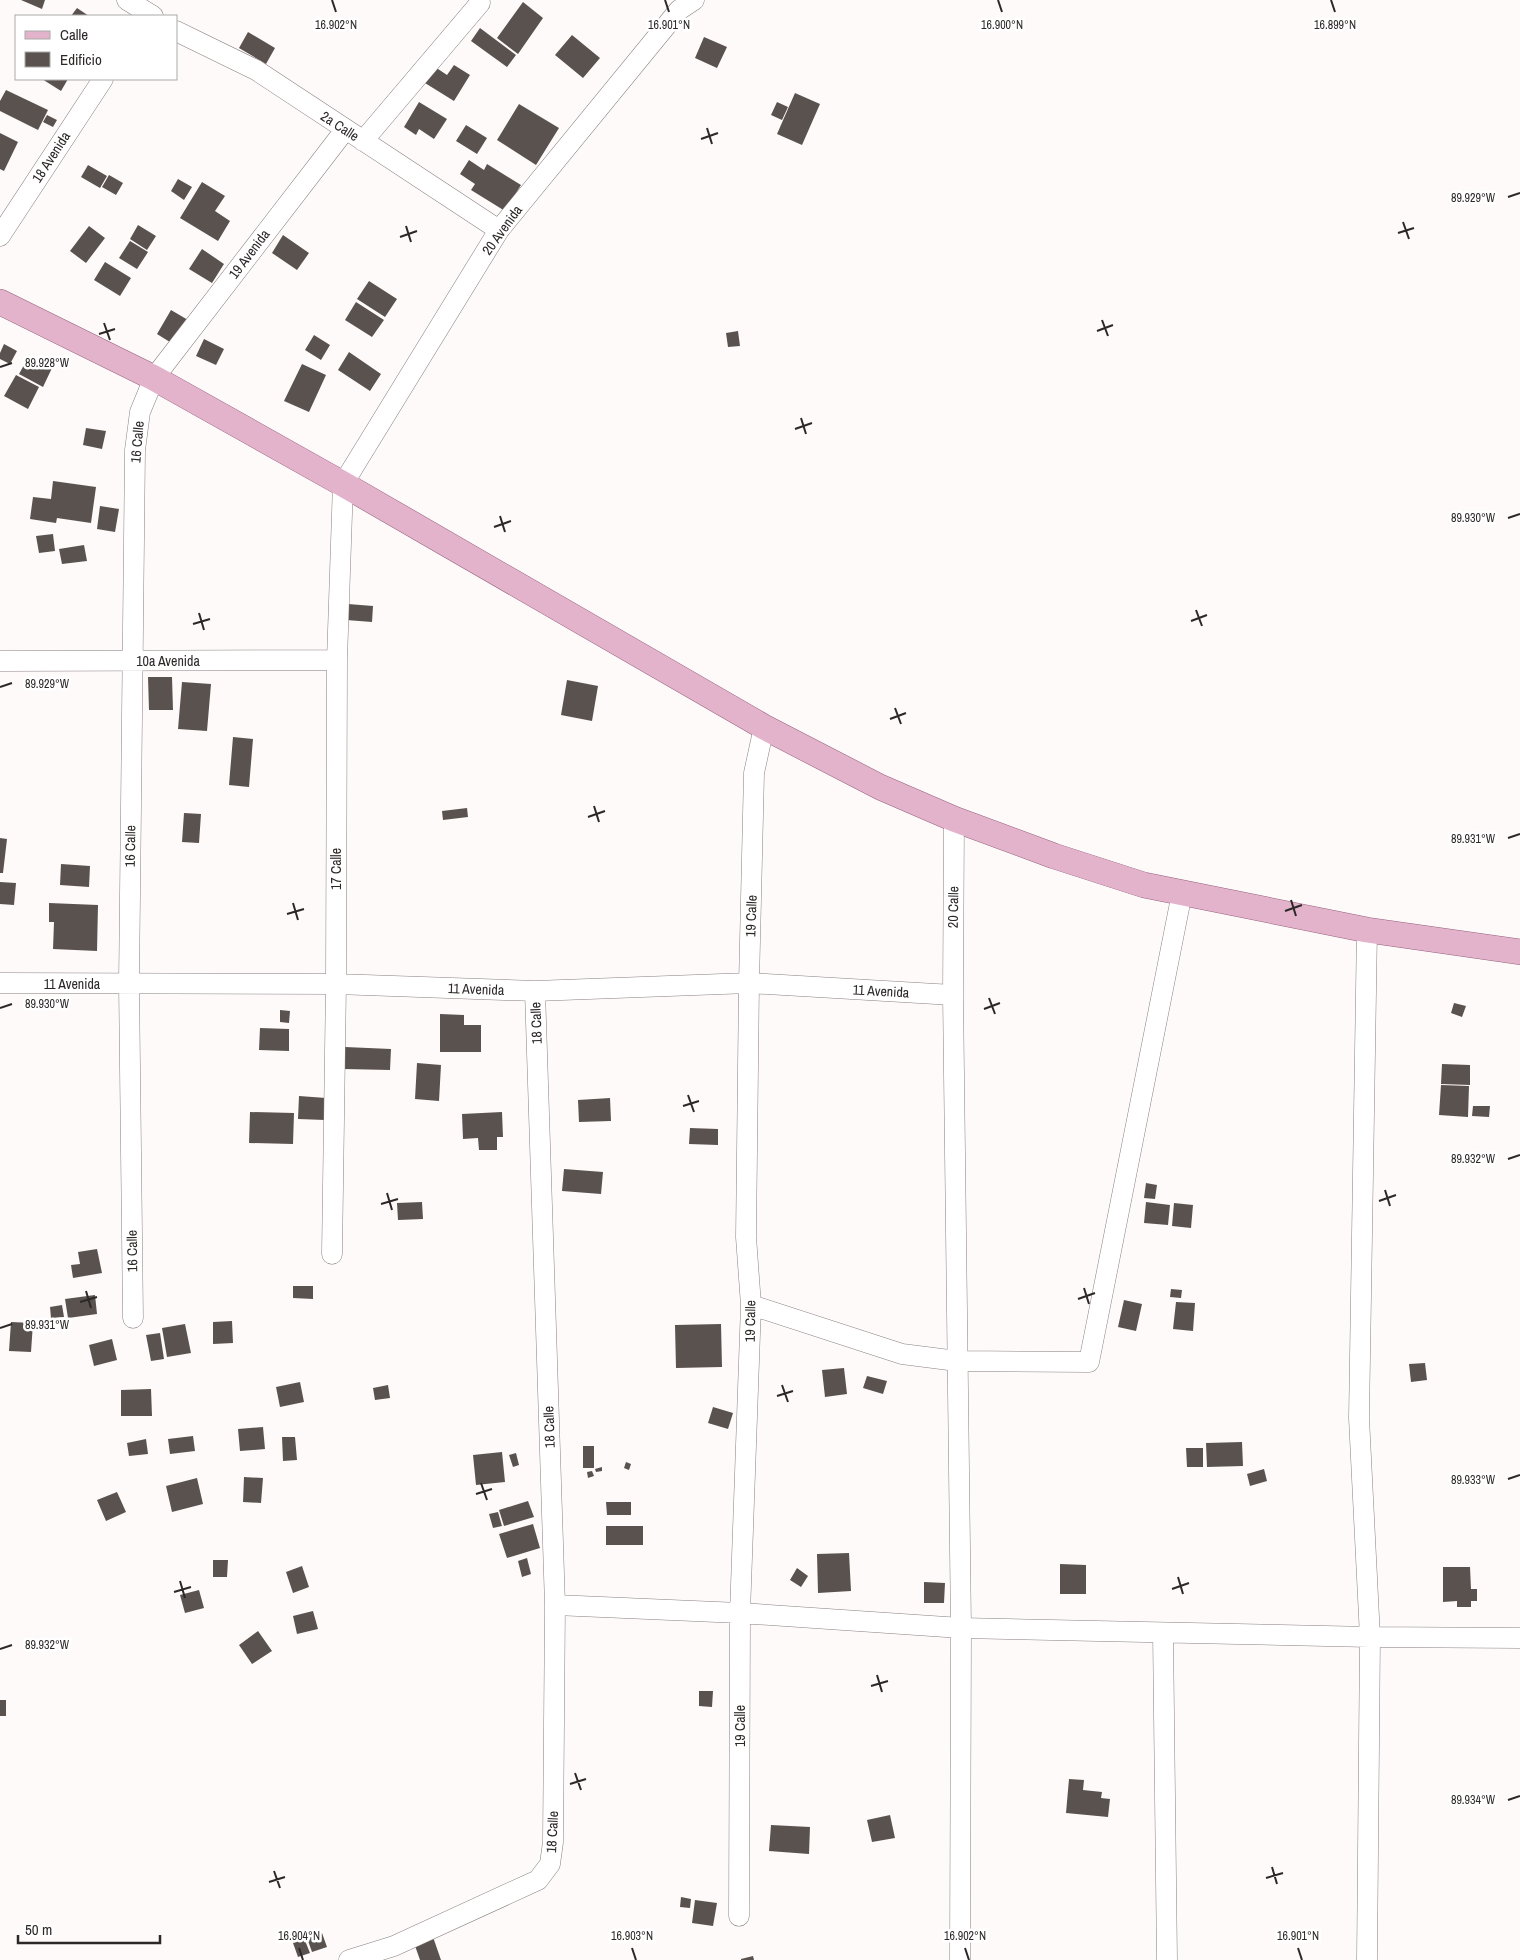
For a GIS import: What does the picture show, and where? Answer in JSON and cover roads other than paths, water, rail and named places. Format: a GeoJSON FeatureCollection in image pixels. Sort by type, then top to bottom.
{"type":"FeatureCollection","features":[{"type":"Feature","properties":{"kind":"main road"},"geometry":{"type":"LineString","coordinates":[[0,302],[154,378],[343,484],[764,727],[880,787],[954,819],[1054,856],[1135,882],[1367,930],[1520,952]]}},
{"type":"Feature","properties":{"kind":"street"},"geometry":{"type":"LineString","coordinates":[[127,0],[148,15]]}},
{"type":"Feature","properties":{"kind":"street","name":"20 Avenida"},"geometry":{"type":"LineString","coordinates":[[343,484],[499,230],[679,10],[694,0]]}},
{"type":"Feature","properties":{"kind":"street"},"geometry":{"type":"LineString","coordinates":[[363,142],[480,4]]}},
{"type":"Feature","properties":{"kind":"street","name":"2a Calle"},"geometry":{"type":"LineString","coordinates":[[178,32],[256,70],[499,230]]}},
{"type":"Feature","properties":{"kind":"street","name":"18 Avenida"},"geometry":{"type":"LineString","coordinates":[[0,236],[102,80]]}},
{"type":"Feature","properties":{"kind":"street","name":"19 Avenida"},"geometry":{"type":"LineString","coordinates":[[154,378],[345,130]]}},
{"type":"Feature","properties":{"kind":"street","name":"16 Calle"},"geometry":{"type":"LineString","coordinates":[[132,1318],[129,984],[135,450],[140,412],[154,378]]}},
{"type":"Feature","properties":{"kind":"street","name":"17 Calle"},"geometry":{"type":"LineString","coordinates":[[332,1254],[336,984],[337,660],[343,484]]}},
{"type":"Feature","properties":{"kind":"street","name":"10a Avenida"},"geometry":{"type":"LineString","coordinates":[[0,661],[337,660]]}},
{"type":"Feature","properties":{"kind":"street","name":"19 Calle"},"geometry":{"type":"LineString","coordinates":[[739,1916],[740,1613],[751,1305],[746,1236],[749,983],[754,772],[764,727]]}},
{"type":"Feature","properties":{"kind":"street","name":"20 Calle"},"geometry":{"type":"LineString","coordinates":[[954,819],[952,995],[961,1628],[960,1960]]}},
{"type":"Feature","properties":{"kind":"street"},"geometry":{"type":"LineString","coordinates":[[751,1305],[902,1354],[957,1361],[1089,1362],[1182,893]]}},
{"type":"Feature","properties":{"kind":"street"},"geometry":{"type":"LineString","coordinates":[[1367,930],[1359,1418],[1370,1638],[1367,1960]]}},
{"type":"Feature","properties":{"kind":"street","name":"11 Avenida"},"geometry":{"type":"LineString","coordinates":[[0,983],[336,984],[535,991],[749,983],[952,995]]}},
{"type":"Feature","properties":{"kind":"street","name":"18 Calle"},"geometry":{"type":"LineString","coordinates":[[349,1960],[394,1946],[538,1880],[550,1864],[553,1842],[555,1604],[535,991]]}},
{"type":"Feature","properties":{"kind":"street"},"geometry":{"type":"LineString","coordinates":[[555,1604],[740,1613],[961,1628],[1370,1638],[1520,1638]]}},
{"type":"Feature","properties":{"kind":"street"},"geometry":{"type":"LineString","coordinates":[[1163,1633],[1167,1960]]}}]}
